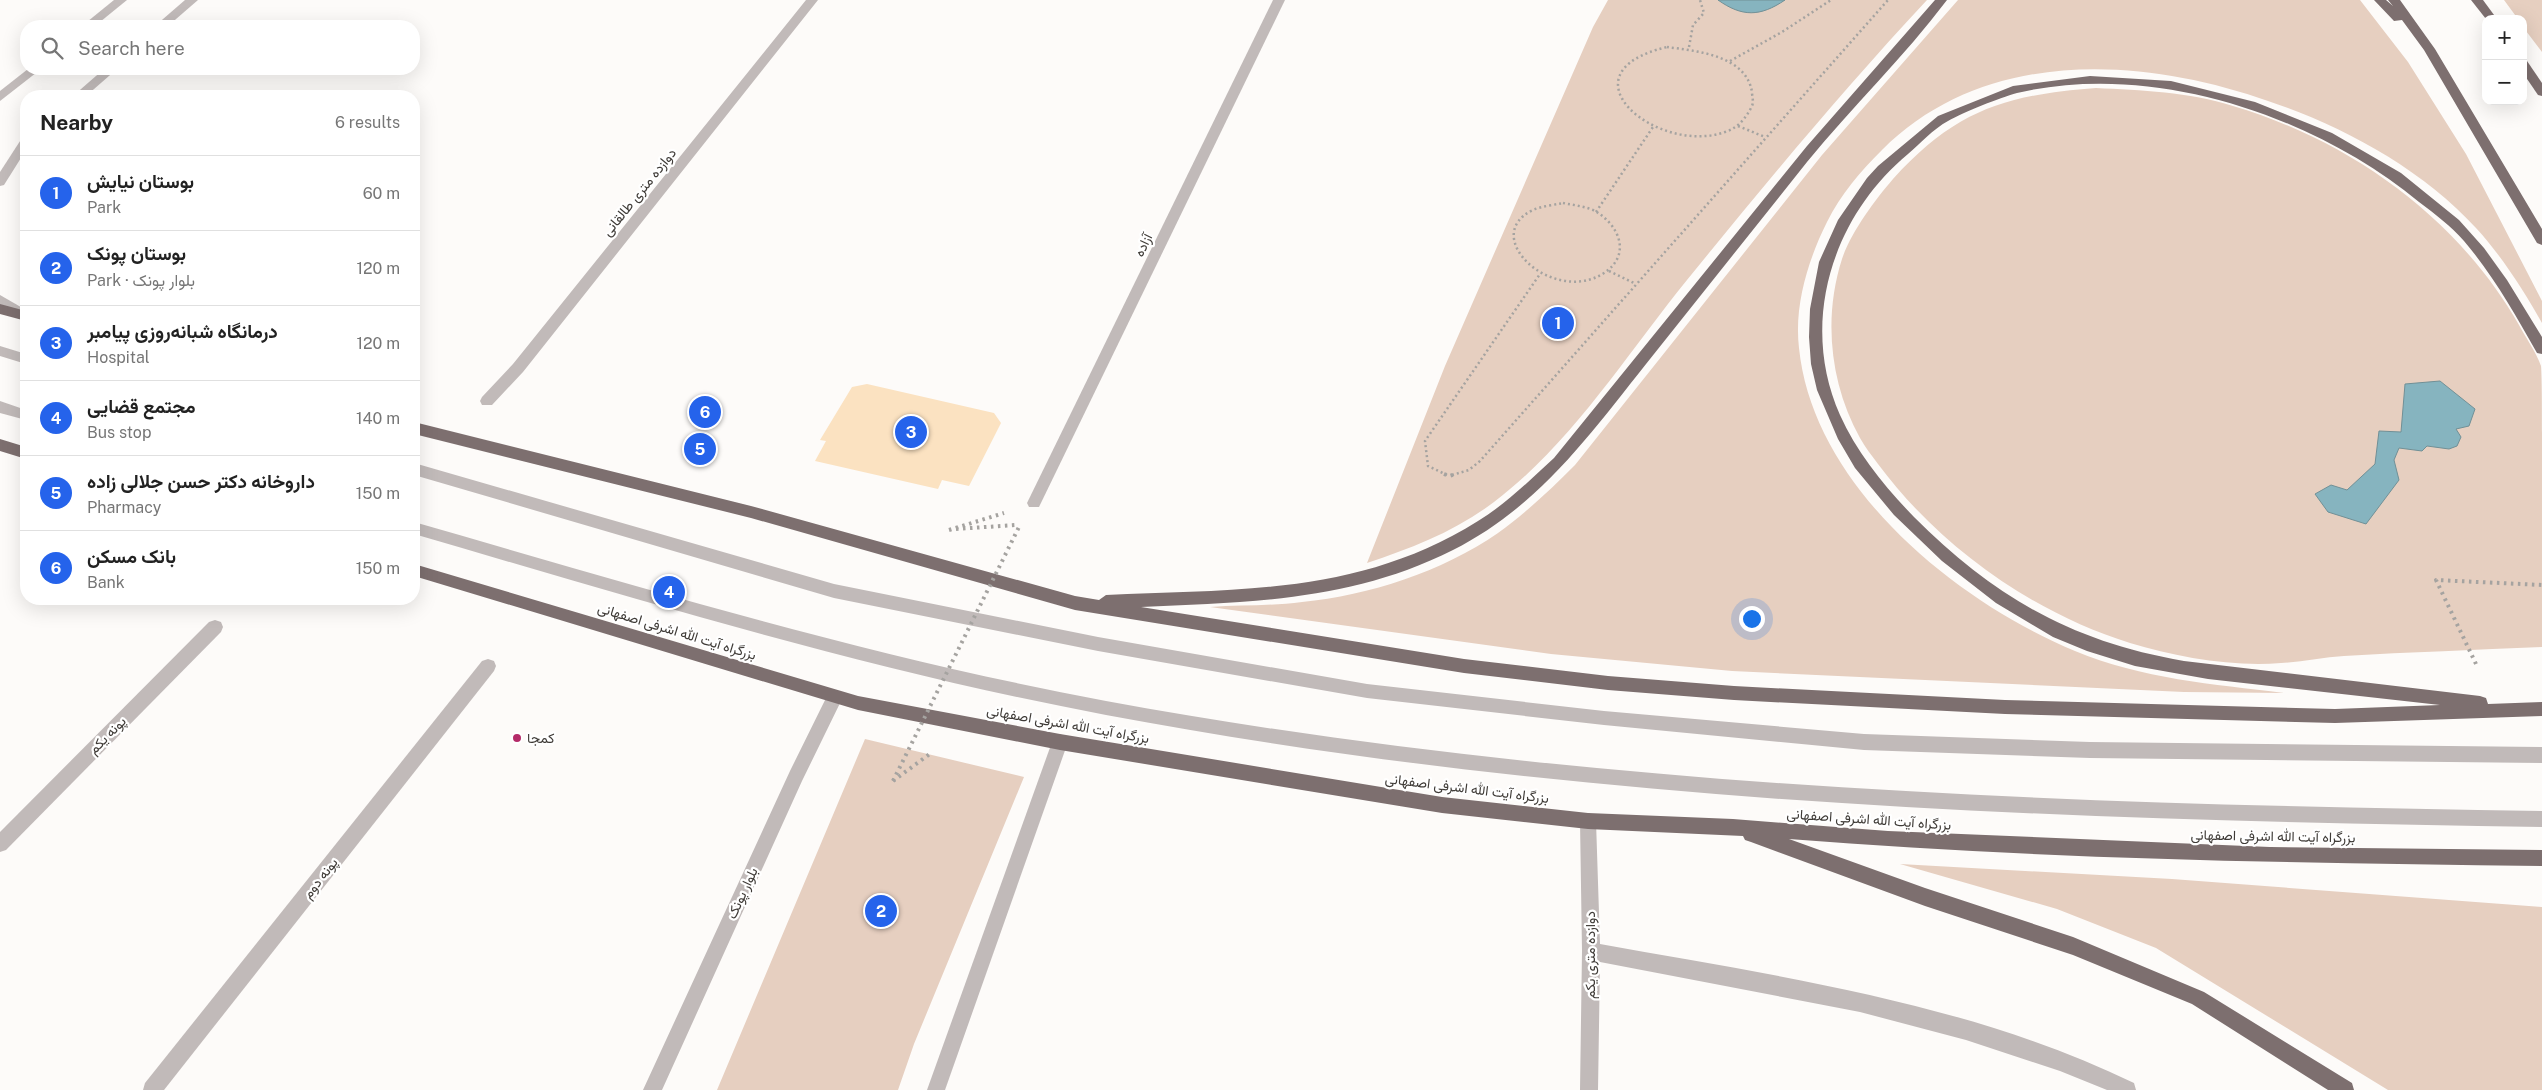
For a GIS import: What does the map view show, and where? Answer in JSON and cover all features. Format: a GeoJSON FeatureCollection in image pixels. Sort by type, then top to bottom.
{"type":"FeatureCollection","features":[{"type":"Feature","properties":{"kind":"highway"},"geometry":{"type":"LineString","coordinates":[[1075,603],[1264,594],[1331,586],[1394,568],[1439,550],[1484,525],[1515,503],[1559,462],[1811,149],[1941,0]]}},
{"type":"Feature","properties":{"kind":"highway"},"geometry":{"type":"LineString","coordinates":[[2380,0],[2429,49]]}},
{"type":"Feature","properties":{"kind":"highway"},"geometry":{"type":"LineString","coordinates":[[2394,0],[2429,49],[2542,240]]}},
{"type":"Feature","properties":{"kind":"highway"},"geometry":{"type":"LineString","coordinates":[[2477,0],[2489,15]]}},
{"type":"Feature","properties":{"kind":"highway"},"geometry":{"type":"LineString","coordinates":[[2527,70],[2542,92]]}},
{"type":"Feature","properties":{"kind":"highway"},"geometry":{"type":"LineString","coordinates":[[2534,709],[2174,668],[2085,643],[2041,622],[1957,565],[1920,535],[1862,467],[1836,426],[1822,390],[1816,350],[1816,305],[1826,258],[1845,214],[1889,160],[1917,135],[1946,116],[1979,99],[2019,88],[2062,81],[2122,81],[2175,86],[2234,100],[2287,116],[2359,153],[2413,187],[2457,225],[2498,278],[2542,349]]}},
{"type":"Feature","properties":{"kind":"highway"},"geometry":{"type":"LineString","coordinates":[[0,309],[20,315]]}},
{"type":"Feature","properties":{"kind":"highway"},"geometry":{"type":"LineString","coordinates":[[420,429],[751,512],[1075,603],[1464,666],[1608,683],[1734,693],[2005,707],[2335,716],[2534,709]]}},
{"type":"Feature","properties":{"kind":"highway"},"geometry":{"type":"LineString","coordinates":[[0,445],[20,451]]}},
{"type":"Feature","properties":{"kind":"highway","name":"بزرگراه آیت الله اشرفی اصفهانی"},"geometry":{"type":"LineString","coordinates":[[420,572],[835,698],[1060,742],[1442,805],[1588,821],[1733,827],[1888,839],[2270,855],[2542,858]]}},
{"type":"Feature","properties":{"kind":"highway"},"geometry":{"type":"LineString","coordinates":[[1733,827],[1925,897],[2073,946],[2198,998],[2345,1090]]}},
{"type":"Feature","properties":{"kind":"street"},"geometry":{"type":"LineString","coordinates":[[96,20],[121,0]]}},
{"type":"Feature","properties":{"kind":"street"},"geometry":{"type":"LineString","coordinates":[[168,20],[192,0]]}},
{"type":"Feature","properties":{"kind":"street","name":"دوازده متری طالقانی"},"geometry":{"type":"LineString","coordinates":[[487,401],[518,368],[812,0]]}},
{"type":"Feature","properties":{"kind":"street","name":"آزاده"},"geometry":{"type":"LineString","coordinates":[[1034,504],[1279,0]]}},
{"type":"Feature","properties":{"kind":"street"},"geometry":{"type":"LineString","coordinates":[[0,97],[28,75]]}},
{"type":"Feature","properties":{"kind":"street"},"geometry":{"type":"LineString","coordinates":[[86,90],[104,75]]}},
{"type":"Feature","properties":{"kind":"street"},"geometry":{"type":"LineString","coordinates":[[0,182],[20,150]]}},
{"type":"Feature","properties":{"kind":"street"},"geometry":{"type":"LineString","coordinates":[[0,300],[20,313]]}},
{"type":"Feature","properties":{"kind":"street"},"geometry":{"type":"LineString","coordinates":[[0,351],[20,357]]}},
{"type":"Feature","properties":{"kind":"street"},"geometry":{"type":"LineString","coordinates":[[0,408],[20,413]]}},
{"type":"Feature","properties":{"kind":"street"},"geometry":{"type":"LineString","coordinates":[[420,471],[834,590],[1098,644],[1367,691],[1604,718],[1864,742],[2090,750],[2542,755]]}},
{"type":"Feature","properties":{"kind":"street"},"geometry":{"type":"LineString","coordinates":[[420,530],[788,637],[999,687],[1302,740],[1567,772],[1875,799],[2320,816],[2542,819]]}},
{"type":"Feature","properties":{"kind":"street","name":"پونه یکم"},"geometry":{"type":"LineString","coordinates":[[0,844],[215,627]]}},
{"type":"Feature","properties":{"kind":"street","name":"پونه دوم"},"geometry":{"type":"LineString","coordinates":[[152,1090],[488,666]]}},
{"type":"Feature","properties":{"kind":"street","name":"بلوار پونک"},"geometry":{"type":"LineString","coordinates":[[652,1090],[796,776],[835,698]]}},
{"type":"Feature","properties":{"kind":"street"},"geometry":{"type":"LineString","coordinates":[[936,1090],[1060,742]]}},
{"type":"Feature","properties":{"kind":"street","name":"دوازده متری یکم"},"geometry":{"type":"LineString","coordinates":[[1588,821],[1591,950],[1589,1090]]}},
{"type":"Feature","properties":{"kind":"street"},"geometry":{"type":"LineString","coordinates":[[1591,950],[1886,1007],[1985,1036],[2096,1074],[2127,1090]]}},
{"type":"Feature","properties":{"kind":"path"},"geometry":{"type":"LineString","coordinates":[[1689,47],[1693,25],[1704,13],[1700,0]]}},
{"type":"Feature","properties":{"kind":"path"},"geometry":{"type":"LineString","coordinates":[[1730,62],[1782,32],[1831,0]]}},
{"type":"Feature","properties":{"kind":"path"},"geometry":{"type":"LineString","coordinates":[[1540,274],[1424,442],[1428,466],[1449,476],[1469,470],[1480,461],[1888,0]]}},
{"type":"Feature","properties":{"kind":"path"},"geometry":{"type":"LineString","coordinates":[[1666,47],[1689,47],[1711,52],[1730,62],[1742,71],[1752,85],[1755,100],[1751,114],[1738,126],[1721,134],[1699,136],[1675,134],[1653,127],[1634,115],[1623,101],[1618,86],[1620,72],[1630,60],[1646,51],[1666,47]]}},
{"type":"Feature","properties":{"kind":"path"},"geometry":{"type":"LineString","coordinates":[[1738,126],[1766,138]]}},
{"type":"Feature","properties":{"kind":"path"},"geometry":{"type":"LineString","coordinates":[[1596,212],[1653,127]]}},
{"type":"Feature","properties":{"kind":"path"},"geometry":{"type":"LineString","coordinates":[[1563,203],[1580,206],[1596,212],[1610,222],[1618,234],[1622,247],[1619,260],[1609,271],[1594,278],[1577,281],[1558,280],[1540,274],[1527,265],[1517,254],[1513,241],[1514,229],[1521,218],[1532,210],[1547,204],[1563,203]]}},
{"type":"Feature","properties":{"kind":"path"},"geometry":{"type":"LineString","coordinates":[[1609,271],[1636,284]]}},
{"type":"Feature","properties":{"kind":"path"},"geometry":{"type":"LineString","coordinates":[[893,781],[1020,525],[950,530],[1034,504]]}},
{"type":"Feature","properties":{"kind":"path"},"geometry":{"type":"LineString","coordinates":[[2476,664],[2436,580],[2542,585]]}},
{"type":"Feature","properties":{"kind":"shaded area"},"geometry":{"type":"Polygon","coordinates":[[[1608,0],[1927,0],[1865,68],[1775,173],[1687,280],[1597,397],[1548,453],[1522,479],[1494,502],[1464,522],[1417,545],[1367,563],[1445,366],[1593,27],[1608,0]]]}},
{"type":"Feature","properties":{"kind":"shaded area"},"geometry":{"type":"Polygon","coordinates":[[[1958,0],[2360,0],[2408,62],[2466,154],[2542,301],[2542,323],[2512,274],[2476,228],[2431,187],[2406,168],[2380,152],[2325,123],[2296,111],[2219,86],[2168,75],[2117,70],[2065,70],[2015,78],[1967,93],[1923,117],[1882,150],[1838,202],[1820,237],[1808,267],[1799,316],[1799,348],[1810,399],[1831,447],[1861,491],[1897,532],[1939,570],[1983,602],[2029,629],[2075,651],[2126,668],[2152,674],[2284,693],[2184,692],[1732,671],[1551,654],[1210,607],[1268,605],[1328,599],[1404,580],[1476,547],[1518,517],[1575,465],[1822,155],[1958,0]]]}},
{"type":"Feature","properties":{"kind":"shaded area"},"geometry":{"type":"Polygon","coordinates":[[[2504,0],[2542,0],[2542,52],[2527,32],[2527,15],[2515,15],[2504,0]]]}},
{"type":"Feature","properties":{"kind":"shaded area"},"geometry":{"type":"Polygon","coordinates":[[[2096,88],[2165,92],[2216,101],[2277,121],[2319,140],[2359,162],[2397,188],[2433,218],[2465,251],[2494,286],[2534,350],[2541,366],[2542,647],[2344,656],[2262,664],[2204,660],[2148,648],[2093,630],[2057,613],[1990,573],[1929,522],[1902,494],[1878,464],[1862,441],[1850,417],[1836,373],[1833,350],[1831,327],[1836,281],[1842,259],[1857,227],[1893,179],[1938,137],[1961,122],[1984,110],[2035,95],[2096,88]]]}},
{"type":"Feature","properties":{"kind":"shaded area"},"geometry":{"type":"Polygon","coordinates":[[[865,739],[1024,777],[914,1044],[898,1090],[717,1090],[865,739]]]}},
{"type":"Feature","properties":{"kind":"shaded area"},"geometry":{"type":"Polygon","coordinates":[[[1900,864],[2172,879],[2542,907],[2542,1090],[2388,1090],[2156,948],[2057,909],[1900,864]]]}},
{"type":"Feature","properties":{"kind":"water"},"geometry":{"type":"Polygon","coordinates":[[[1718,0],[1785,0],[1767,10],[1751,13],[1735,10],[1718,0]]]}},
{"type":"Feature","properties":{"kind":"water"},"geometry":{"type":"Polygon","coordinates":[[[2440,381],[2475,409],[2469,426],[2456,429],[2461,437],[2457,446],[2449,449],[2427,446],[2422,451],[2399,448],[2394,460],[2399,480],[2366,524],[2328,512],[2315,494],[2331,485],[2347,490],[2375,464],[2379,431],[2401,432],[2405,384],[2440,381]]]}},
{"type":"Feature","properties":{"kind":"building"},"geometry":{"type":"Polygon","coordinates":[[[867,384],[994,413],[1001,423],[969,486],[942,480],[938,489],[815,461],[826,441],[820,440],[852,387],[867,384]]]}},
{"type":"Feature","properties":{"kind":"place","name":"بوستان نیایش"},"geometry":{"type":"Point","coordinates":[1558,323]}},
{"type":"Feature","properties":{"kind":"place","name":"بانک مسکن"},"geometry":{"type":"Point","coordinates":[705,412]}},
{"type":"Feature","properties":{"kind":"place","name":"درمانگاه شبانه‌روزی پیامبر"},"geometry":{"type":"Point","coordinates":[911,432]}},
{"type":"Feature","properties":{"kind":"place","name":"داروخانه دکتر حسن جلالی زاده"},"geometry":{"type":"Point","coordinates":[700,449]}},
{"type":"Feature","properties":{"kind":"place","name":"مجتمع قضایی"},"geometry":{"type":"Point","coordinates":[669,592]}},
{"type":"Feature","properties":{"kind":"place","name":"کمجا"},"geometry":{"type":"Point","coordinates":[517,738]}},
{"type":"Feature","properties":{"kind":"place","name":"بوستان پونک"},"geometry":{"type":"Point","coordinates":[881,911]}}]}
